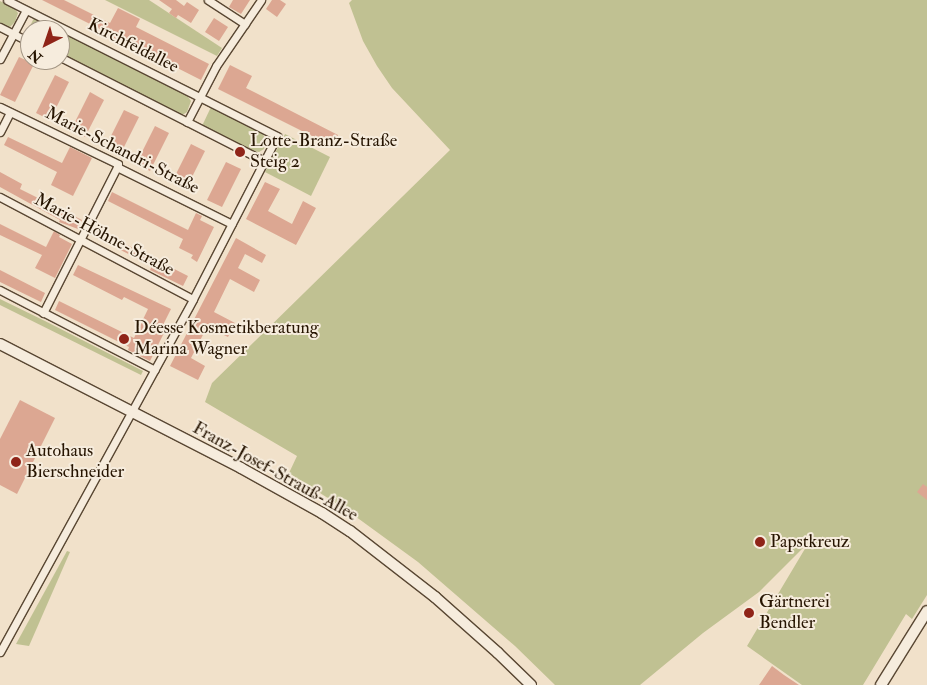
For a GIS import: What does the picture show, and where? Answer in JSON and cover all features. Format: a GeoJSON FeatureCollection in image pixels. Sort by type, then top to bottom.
{"type":"FeatureCollection","features":[{"type":"Feature","properties":{"kind":"street","name":"Kirchfeldallee"},"geometry":{"type":"LineString","coordinates":[[0,652],[194,299],[277,136],[7,0]]}},
{"type":"Feature","properties":{"kind":"street"},"geometry":{"type":"LineString","coordinates":[[208,0],[245,24]]}},
{"type":"Feature","properties":{"kind":"street"},"geometry":{"type":"LineString","coordinates":[[187,122],[216,66],[260,0]]}},
{"type":"Feature","properties":{"kind":"street"},"geometry":{"type":"LineString","coordinates":[[0,59],[26,10]]}},
{"type":"Feature","properties":{"kind":"street"},"geometry":{"type":"LineString","coordinates":[[0,27],[20,37]]}},
{"type":"Feature","properties":{"kind":"street"},"geometry":{"type":"LineString","coordinates":[[70,63],[264,161]]}},
{"type":"Feature","properties":{"kind":"street","name":"Marie-Schandri-Straße"},"geometry":{"type":"LineString","coordinates":[[0,107],[118,164],[117,166],[232,224]]}},
{"type":"Feature","properties":{"kind":"street"},"geometry":{"type":"LineString","coordinates":[[0,132],[10,112]]}},
{"type":"Feature","properties":{"kind":"street"},"geometry":{"type":"LineString","coordinates":[[43,313],[117,166]]}},
{"type":"Feature","properties":{"kind":"street","name":"Marie-Höhne-Straße"},"geometry":{"type":"LineString","coordinates":[[0,197],[194,299]]}},
{"type":"Feature","properties":{"kind":"street"},"geometry":{"type":"LineString","coordinates":[[0,290],[155,370]]}},
{"type":"Feature","properties":{"kind":"street","name":"Franz-Josef-Strauß-Allee"},"geometry":{"type":"LineString","coordinates":[[0,344],[287,493],[350,532],[435,597],[498,652],[531,685]]}},
{"type":"Feature","properties":{"kind":"street"},"geometry":{"type":"LineString","coordinates":[[881,685],[927,611]]}},
{"type":"Feature","properties":{"kind":"green space"},"geometry":{"type":"Polygon","coordinates":[[[105,0],[149,0],[222,48],[217,56],[105,0]]]}},
{"type":"Feature","properties":{"kind":"green space"},"geometry":{"type":"Polygon","coordinates":[[[352,0],[927,0],[927,595],[912,619],[906,614],[863,685],[802,685],[747,646],[809,542],[759,592],[703,633],[640,685],[555,685],[515,646],[418,562],[348,511],[289,473],[297,456],[205,402],[212,383],[450,150],[392,88],[377,66],[363,41],[349,3],[352,0]]]}},
{"type":"Feature","properties":{"kind":"green space"},"geometry":{"type":"Polygon","coordinates":[[[0,1],[14,8],[18,13],[15,22],[10,27],[0,23],[0,1]]]}},
{"type":"Feature","properties":{"kind":"green space"},"geometry":{"type":"Polygon","coordinates":[[[70,36],[186,94],[191,101],[187,112],[178,114],[70,59],[70,36]]]}},
{"type":"Feature","properties":{"kind":"green space"},"geometry":{"type":"Polygon","coordinates":[[[211,107],[263,134],[266,142],[264,149],[259,152],[250,150],[202,126],[211,107]]]}},
{"type":"Feature","properties":{"kind":"green space"},"geometry":{"type":"Polygon","coordinates":[[[285,134],[330,157],[311,196],[265,172],[285,134]]]}},
{"type":"Feature","properties":{"kind":"green space"},"geometry":{"type":"Polygon","coordinates":[[[0,299],[143,371],[141,375],[0,305],[0,299]]]}},
{"type":"Feature","properties":{"kind":"green space"},"geometry":{"type":"Polygon","coordinates":[[[67,551],[70,552],[29,646],[16,644],[67,551]]]}},
{"type":"Feature","properties":{"kind":"building"},"geometry":{"type":"Polygon","coordinates":[[[42,0],[64,0],[110,23],[118,8],[140,19],[136,27],[209,64],[201,80],[128,43],[126,46],[104,35],[106,32],[42,0]]]}},
{"type":"Feature","properties":{"kind":"building"},"geometry":{"type":"Polygon","coordinates":[[[159,0],[176,0],[184,6],[187,2],[199,10],[191,23],[178,15],[176,18],[169,13],[172,9],[159,0]]]}},
{"type":"Feature","properties":{"kind":"building"},"geometry":{"type":"Polygon","coordinates":[[[233,0],[250,0],[241,14],[229,7],[233,0]]]}},
{"type":"Feature","properties":{"kind":"building"},"geometry":{"type":"Polygon","coordinates":[[[272,0],[280,0],[286,4],[277,17],[266,9],[272,0]]]}},
{"type":"Feature","properties":{"kind":"building"},"geometry":{"type":"Polygon","coordinates":[[[214,18],[228,27],[219,41],[205,32],[214,18]]]}},
{"type":"Feature","properties":{"kind":"building"},"geometry":{"type":"Polygon","coordinates":[[[20,57],[20,70],[31,70],[15,102],[0,95],[20,57]]]}},
{"type":"Feature","properties":{"kind":"building"},"geometry":{"type":"Polygon","coordinates":[[[230,65],[252,76],[246,88],[338,135],[332,146],[218,89],[230,65]]]}},
{"type":"Feature","properties":{"kind":"building"},"geometry":{"type":"Polygon","coordinates":[[[55,75],[69,82],[50,120],[36,113],[55,75]]]}},
{"type":"Feature","properties":{"kind":"building"},"geometry":{"type":"Polygon","coordinates":[[[90,92],[104,100],[85,137],[71,130],[90,92]]]}},
{"type":"Feature","properties":{"kind":"building"},"geometry":{"type":"Polygon","coordinates":[[[124,110],[139,117],[120,155],[105,148],[124,110]]]}},
{"type":"Feature","properties":{"kind":"building"},"geometry":{"type":"Polygon","coordinates":[[[155,126],[169,133],[150,171],[136,164],[155,126]]]}},
{"type":"Feature","properties":{"kind":"building"},"geometry":{"type":"Polygon","coordinates":[[[8,137],[62,163],[70,147],[92,158],[73,196],[51,185],[57,172],[4,145],[8,137]]]}},
{"type":"Feature","properties":{"kind":"building"},"geometry":{"type":"Polygon","coordinates":[[[191,144],[205,151],[186,189],[172,182],[191,144]]]}},
{"type":"Feature","properties":{"kind":"building"},"geometry":{"type":"Polygon","coordinates":[[[226,162],[241,169],[222,207],[207,200],[226,162]]]}},
{"type":"Feature","properties":{"kind":"building"},"geometry":{"type":"Polygon","coordinates":[[[0,172],[22,184],[20,189],[82,220],[78,229],[59,222],[60,220],[0,187],[0,172]]]}},
{"type":"Feature","properties":{"kind":"building"},"geometry":{"type":"Polygon","coordinates":[[[265,182],[280,189],[268,211],[292,224],[303,201],[316,208],[296,245],[246,219],[265,182]]]}},
{"type":"Feature","properties":{"kind":"building"},"geometry":{"type":"Polygon","coordinates":[[[112,192],[188,230],[196,213],[202,216],[200,220],[214,227],[197,262],[191,258],[193,255],[179,248],[183,239],[108,201],[112,192]]]}},
{"type":"Feature","properties":{"kind":"building"},"geometry":{"type":"Polygon","coordinates":[[[0,224],[46,247],[54,231],[60,235],[59,237],[72,244],[55,278],[35,268],[42,255],[0,235],[0,224]]]}},
{"type":"Feature","properties":{"kind":"building"},"geometry":{"type":"Polygon","coordinates":[[[96,229],[188,276],[183,286],[150,270],[152,266],[93,236],[96,229]]]}},
{"type":"Feature","properties":{"kind":"building"},"geometry":{"type":"Polygon","coordinates":[[[236,238],[266,255],[262,263],[245,254],[238,268],[260,280],[254,292],[230,279],[214,312],[235,323],[228,337],[207,327],[191,358],[205,366],[198,380],[170,366],[236,238]]]}},
{"type":"Feature","properties":{"kind":"building"},"geometry":{"type":"Polygon","coordinates":[[[78,265],[171,309],[163,325],[167,327],[150,361],[128,350],[129,347],[55,310],[59,301],[134,338],[148,309],[124,297],[122,300],[73,275],[78,265]]]}},
{"type":"Feature","properties":{"kind":"building"},"geometry":{"type":"Polygon","coordinates":[[[0,270],[45,293],[41,302],[0,282],[0,270]]]}},
{"type":"Feature","properties":{"kind":"building","name":"Autohaus Bierschneider"},"geometry":{"type":"Polygon","coordinates":[[[20,400],[55,418],[17,494],[0,485],[0,439],[20,400]]]}},
{"type":"Feature","properties":{"kind":"building"},"geometry":{"type":"Polygon","coordinates":[[[923,484],[927,487],[927,500],[917,492],[923,484]]]}},
{"type":"Feature","properties":{"kind":"building"},"geometry":{"type":"Polygon","coordinates":[[[772,666],[784,675],[799,685],[759,685],[772,666]]]}},
{"type":"Feature","properties":{"kind":"place","name":"Lotte-Branz-Straße Steig 2"},"geometry":{"type":"Point","coordinates":[240,152]}},
{"type":"Feature","properties":{"kind":"place","name":"Déesse Kosmetikberatung Marina Wagner"},"geometry":{"type":"Point","coordinates":[124,339]}},
{"type":"Feature","properties":{"kind":"place","name":"Autohaus Bierschneider"},"geometry":{"type":"Point","coordinates":[16,462]}},
{"type":"Feature","properties":{"kind":"place","name":"Papstkreuz"},"geometry":{"type":"Point","coordinates":[760,542]}},
{"type":"Feature","properties":{"kind":"place","name":"Gärtnerei Bendler"},"geometry":{"type":"Point","coordinates":[749,613]}}]}
